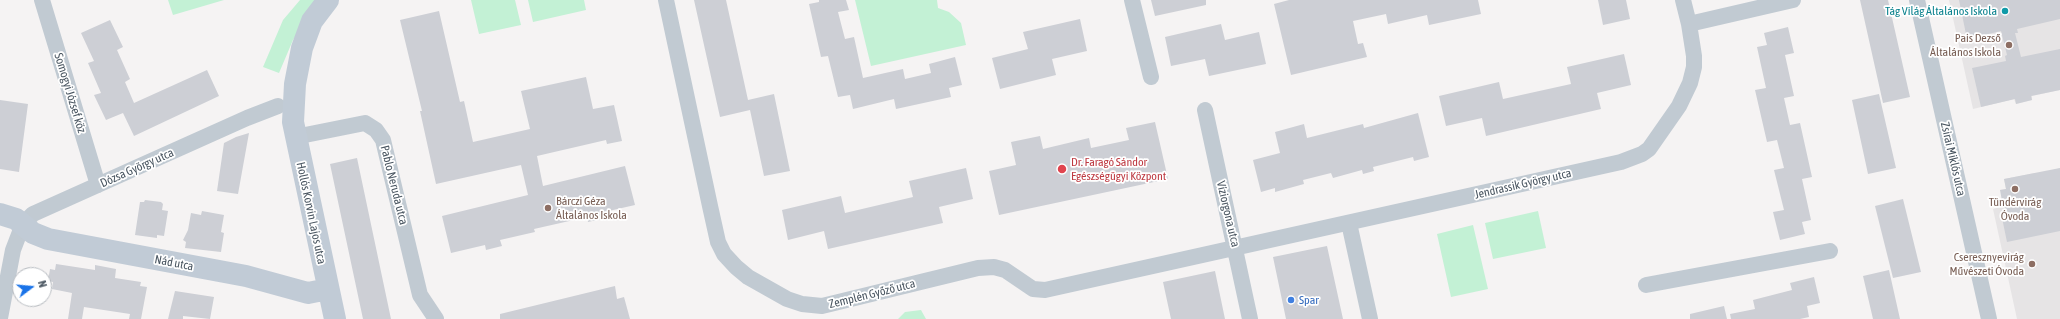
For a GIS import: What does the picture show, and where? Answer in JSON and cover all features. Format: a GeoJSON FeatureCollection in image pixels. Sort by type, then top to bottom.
{"type":"FeatureCollection","features":[{"type":"Feature","properties":{"kind":"street","name":"Somogyi József köz"},"geometry":{"type":"LineString","coordinates":[[42,0],[98,185]]}},
{"type":"Feature","properties":{"kind":"street"},"geometry":{"type":"LineString","coordinates":[[286,106],[306,35],[312,21],[328,0]]}},
{"type":"Feature","properties":{"kind":"street","name":"Zemplén Győző utca"},"geometry":{"type":"LineString","coordinates":[[666,0],[718,242],[724,254],[748,277],[787,299],[812,306],[835,304],[978,268],[994,267],[1005,270],[1033,290],[1045,290],[1236,248]]}},
{"type":"Feature","properties":{"kind":"street"},"geometry":{"type":"LineString","coordinates":[[1132,0],[1152,77]]}},
{"type":"Feature","properties":{"kind":"street","name":"Jendrassik György utca"},"geometry":{"type":"LineString","coordinates":[[1236,248],[1621,162],[1642,154],[1648,149],[1679,106],[1690,83],[1694,67],[1689,24],[1683,0]]}},
{"type":"Feature","properties":{"kind":"street"},"geometry":{"type":"LineString","coordinates":[[1689,24],[1793,0]]}},
{"type":"Feature","properties":{"kind":"street","name":"Zsirai Miklós utca"},"geometry":{"type":"LineString","coordinates":[[1917,0],[1989,319]]}},
{"type":"Feature","properties":{"kind":"street","name":"Dózsa György utca"},"geometry":{"type":"LineString","coordinates":[[23,224],[33,214],[247,118],[286,106]]}},
{"type":"Feature","properties":{"kind":"street","name":"Hollós Korvin Lajos utca"},"geometry":{"type":"LineString","coordinates":[[286,106],[295,137],[335,319]]}},
{"type":"Feature","properties":{"kind":"street","name":"Víziorgona utca"},"geometry":{"type":"LineString","coordinates":[[1205,110],[1236,248],[1250,319]]}},
{"type":"Feature","properties":{"kind":"street","name":"Pablo Neruda utca"},"geometry":{"type":"LineString","coordinates":[[295,137],[365,124],[376,130],[383,140],[420,295],[436,319]]}},
{"type":"Feature","properties":{"kind":"street"},"geometry":{"type":"LineString","coordinates":[[0,214],[16,219],[23,224],[13,250],[0,318]]}},
{"type":"Feature","properties":{"kind":"street"},"geometry":{"type":"LineString","coordinates":[[1349,223],[1370,319]]}},
{"type":"Feature","properties":{"kind":"street","name":"Nád utca"},"geometry":{"type":"LineString","coordinates":[[23,224],[33,233],[48,239],[246,276],[308,293],[328,289]]}},
{"type":"Feature","properties":{"kind":"street"},"geometry":{"type":"LineString","coordinates":[[1646,285],[1830,251]]}},
{"type":"Feature","properties":{"kind":"shaded area","name":"Pais Dezső Általános Iskola"},"geometry":{"type":"Polygon","coordinates":[[[1949,0],[2060,0],[2060,90],[2032,96],[2032,100],[2016,104],[2014,99],[1973,109],[1949,0]]]}},
{"type":"Feature","properties":{"kind":"shaded area","name":"Cseresznyevirág Művészeti Óvoda"},"geometry":{"type":"Polygon","coordinates":[[[2060,168],[2060,319],[2017,319],[1993,209],[2010,204],[2000,190],[2006,189],[2004,179],[2035,173],[2036,176],[2060,168]]]}},
{"type":"Feature","properties":{"kind":"green space"},"geometry":{"type":"Polygon","coordinates":[[[168,0],[224,0],[173,15],[168,0]]]}},
{"type":"Feature","properties":{"kind":"green space"},"geometry":{"type":"Polygon","coordinates":[[[300,0],[317,0],[293,40],[279,73],[263,67],[283,20],[300,0]]]}},
{"type":"Feature","properties":{"kind":"green space"},"geometry":{"type":"Polygon","coordinates":[[[471,0],[515,0],[521,25],[479,34],[471,0]]]}},
{"type":"Feature","properties":{"kind":"green space"},"geometry":{"type":"Polygon","coordinates":[[[528,0],[584,0],[586,10],[533,22],[528,0]]]}},
{"type":"Feature","properties":{"kind":"green space"},"geometry":{"type":"Polygon","coordinates":[[[855,0],[937,0],[938,8],[949,12],[961,23],[966,45],[871,66],[855,0]]]}},
{"type":"Feature","properties":{"kind":"green space"},"geometry":{"type":"Polygon","coordinates":[[[1538,211],[1546,248],[1493,259],[1485,223],[1538,211]]]}},
{"type":"Feature","properties":{"kind":"green space"},"geometry":{"type":"Polygon","coordinates":[[[1473,225],[1488,289],[1451,297],[1437,234],[1473,225]]]}},
{"type":"Feature","properties":{"kind":"green space"},"geometry":{"type":"Polygon","coordinates":[[[921,310],[926,319],[898,319],[905,312],[921,310]]]}},
{"type":"Feature","properties":{"kind":"building"},"geometry":{"type":"Polygon","coordinates":[[[694,0],[726,0],[748,100],[774,94],[790,171],[764,176],[750,110],[720,117],[694,0]]]}},
{"type":"Feature","properties":{"kind":"building"},"geometry":{"type":"Polygon","coordinates":[[[819,0],[846,0],[849,10],[838,12],[845,39],[854,37],[863,78],[903,69],[905,79],[931,73],[929,64],[955,57],[962,85],[949,88],[951,97],[896,109],[894,99],[853,109],[850,95],[838,97],[828,56],[821,57],[809,4],[819,2],[819,0]]]}},
{"type":"Feature","properties":{"kind":"building"},"geometry":{"type":"Polygon","coordinates":[[[1151,0],[1206,0],[1206,5],[1155,16],[1151,0]]]}},
{"type":"Feature","properties":{"kind":"building"},"geometry":{"type":"Polygon","coordinates":[[[1289,0],[1478,0],[1481,14],[1429,25],[1427,15],[1388,24],[1386,14],[1353,21],[1358,44],[1363,43],[1367,57],[1291,75],[1274,4],[1289,0]]]}},
{"type":"Feature","properties":{"kind":"building"},"geometry":{"type":"Polygon","coordinates":[[[1598,0],[1626,0],[1630,19],[1603,25],[1598,0]]]}},
{"type":"Feature","properties":{"kind":"building"},"geometry":{"type":"Polygon","coordinates":[[[1860,0],[1888,0],[1910,97],[1883,103],[1860,0]]]}},
{"type":"Feature","properties":{"kind":"building","name":"Pais Dezső Általános Iskola"},"geometry":{"type":"Polygon","coordinates":[[[1959,0],[2060,0],[2060,19],[2017,29],[2018,33],[2015,33],[2021,57],[2060,49],[2060,90],[2031,96],[2032,100],[2016,104],[2015,99],[1981,107],[1972,68],[2006,61],[2005,56],[2007,55],[2001,31],[1967,39],[1959,0]]]}},
{"type":"Feature","properties":{"kind":"building"},"geometry":{"type":"Polygon","coordinates":[[[439,11],[460,102],[464,101],[473,142],[530,129],[521,91],[586,77],[593,109],[614,105],[622,141],[607,144],[606,140],[537,156],[543,186],[625,166],[635,205],[600,213],[601,219],[588,222],[587,217],[534,229],[535,232],[500,240],[502,246],[486,250],[485,245],[451,253],[442,216],[528,195],[521,165],[436,184],[420,111],[422,111],[400,20],[439,11]]]}},
{"type":"Feature","properties":{"kind":"building"},"geometry":{"type":"Polygon","coordinates":[[[1080,19],[1087,51],[1052,59],[1056,75],[1000,89],[992,58],[1028,49],[1023,32],[1080,19]]]}},
{"type":"Feature","properties":{"kind":"building"},"geometry":{"type":"Polygon","coordinates":[[[110,20],[123,47],[117,50],[130,79],[125,82],[134,103],[207,70],[219,96],[134,136],[123,113],[106,120],[94,95],[101,93],[88,63],[94,61],[81,33],[110,20]]]}},
{"type":"Feature","properties":{"kind":"building"},"geometry":{"type":"Polygon","coordinates":[[[1221,24],[1225,40],[1259,32],[1266,64],[1209,76],[1205,59],[1171,66],[1165,37],[1221,24]]]}},
{"type":"Feature","properties":{"kind":"building"},"geometry":{"type":"Polygon","coordinates":[[[1788,27],[1794,53],[1785,55],[1794,96],[1784,98],[1790,125],[1800,123],[1812,177],[1802,179],[1811,220],[1802,222],[1805,234],[1780,240],[1773,212],[1784,210],[1774,170],[1784,168],[1777,140],[1767,142],[1755,90],[1766,88],[1757,47],[1767,45],[1764,33],[1788,27]]]}},
{"type":"Feature","properties":{"kind":"building"},"geometry":{"type":"Polygon","coordinates":[[[1624,54],[1631,85],[1597,93],[1601,109],[1486,136],[1482,118],[1446,126],[1439,96],[1499,82],[1503,99],[1571,84],[1567,67],[1624,54]]]}},
{"type":"Feature","properties":{"kind":"building"},"geometry":{"type":"Polygon","coordinates":[[[1879,94],[1896,168],[1868,174],[1852,100],[1879,94]]]}},
{"type":"Feature","properties":{"kind":"building"},"geometry":{"type":"Polygon","coordinates":[[[0,100],[28,104],[19,172],[0,169],[0,100]]]}},
{"type":"Feature","properties":{"kind":"building"},"geometry":{"type":"Polygon","coordinates":[[[1418,113],[1429,157],[1414,161],[1413,157],[1373,167],[1374,171],[1363,174],[1362,170],[1333,178],[1331,173],[1303,180],[1304,184],[1275,192],[1275,188],[1261,192],[1253,160],[1280,153],[1275,132],[1304,124],[1307,138],[1363,124],[1364,128],[1418,113]]]}},
{"type":"Feature","properties":{"kind":"building","name":"Dr. Faragó Sándor Egészségügyi Központ"},"geometry":{"type":"Polygon","coordinates":[[[1155,122],[1168,179],[999,215],[989,171],[1016,165],[1011,142],[1040,136],[1043,149],[1089,138],[1091,148],[1129,140],[1126,128],[1155,122]]]}},
{"type":"Feature","properties":{"kind":"building"},"geometry":{"type":"Polygon","coordinates":[[[249,133],[238,194],[217,191],[224,143],[249,133]]]}},
{"type":"Feature","properties":{"kind":"building"},"geometry":{"type":"Polygon","coordinates":[[[357,158],[391,319],[363,319],[330,164],[357,158]]]}},
{"type":"Feature","properties":{"kind":"building"},"geometry":{"type":"Polygon","coordinates":[[[966,168],[973,199],[939,207],[943,223],[828,249],[824,231],[788,240],[782,210],[841,196],[845,213],[913,197],[909,181],[966,168]]]}},
{"type":"Feature","properties":{"kind":"building"},"geometry":{"type":"Polygon","coordinates":[[[2060,168],[2060,231],[2007,242],[2001,213],[2004,212],[2000,190],[2006,189],[2004,179],[2060,168]]]}},
{"type":"Feature","properties":{"kind":"building"},"geometry":{"type":"Polygon","coordinates":[[[1903,199],[1921,272],[1893,278],[1875,206],[1903,199]]]}},
{"type":"Feature","properties":{"kind":"building"},"geometry":{"type":"Polygon","coordinates":[[[145,200],[161,202],[163,204],[162,210],[168,211],[164,236],[157,235],[157,238],[135,235],[140,202],[144,202],[145,200]]]}},
{"type":"Feature","properties":{"kind":"building"},"geometry":{"type":"Polygon","coordinates":[[[202,211],[224,215],[221,232],[224,233],[221,252],[185,248],[186,242],[183,240],[188,230],[191,213],[201,215],[202,211]]]}},
{"type":"Feature","properties":{"kind":"building"},"geometry":{"type":"Polygon","coordinates":[[[1327,246],[1343,319],[1286,319],[1273,257],[1327,246]]]}},
{"type":"Feature","properties":{"kind":"building"},"geometry":{"type":"Polygon","coordinates":[[[56,264],[95,270],[95,265],[116,269],[115,278],[141,282],[140,286],[147,287],[141,319],[129,319],[130,314],[84,307],[82,319],[68,319],[72,293],[52,289],[52,269],[55,270],[56,264]]]}},
{"type":"Feature","properties":{"kind":"building"},"geometry":{"type":"Polygon","coordinates":[[[1889,270],[1900,319],[1873,319],[1863,276],[1889,270]]]}},
{"type":"Feature","properties":{"kind":"building"},"geometry":{"type":"Polygon","coordinates":[[[1215,271],[1225,319],[1171,319],[1163,282],[1215,271]]]}},
{"type":"Feature","properties":{"kind":"building"},"geometry":{"type":"Polygon","coordinates":[[[1814,277],[1820,303],[1807,306],[1809,317],[1800,319],[1731,319],[1730,314],[1755,309],[1753,300],[1792,290],[1790,283],[1814,277]]]}},
{"type":"Feature","properties":{"kind":"building"},"geometry":{"type":"Polygon","coordinates":[[[615,286],[617,299],[624,297],[630,319],[500,319],[500,314],[615,286]]]}},
{"type":"Feature","properties":{"kind":"building"},"geometry":{"type":"Polygon","coordinates":[[[175,291],[214,297],[210,319],[183,316],[183,319],[168,319],[175,291]]]}},
{"type":"Feature","properties":{"kind":"building"},"geometry":{"type":"Polygon","coordinates":[[[1724,306],[1727,319],[1690,319],[1690,314],[1724,306]]]}},
{"type":"Feature","properties":{"kind":"place","name":"Tág Világ Általános Iskola"},"geometry":{"type":"Point","coordinates":[2005,11]}},
{"type":"Feature","properties":{"kind":"place","name":"Pais Dezső Általános Iskola"},"geometry":{"type":"Point","coordinates":[2009,45]}},
{"type":"Feature","properties":{"kind":"place","name":"Dr. Faragó Sándor Egészségügyi Központ"},"geometry":{"type":"Point","coordinates":[1062,169]}},
{"type":"Feature","properties":{"kind":"place","name":"Tündérvirág Óvoda"},"geometry":{"type":"Point","coordinates":[2015,189]}},
{"type":"Feature","properties":{"kind":"place","name":"Bárczi Géza Általános Iskola"},"geometry":{"type":"Point","coordinates":[548,208]}},
{"type":"Feature","properties":{"kind":"place","name":"Cseresznyevirág Művészeti Óvoda"},"geometry":{"type":"Point","coordinates":[2032,264]}},
{"type":"Feature","properties":{"kind":"place","name":"Spar"},"geometry":{"type":"Point","coordinates":[1291,300]}}]}
